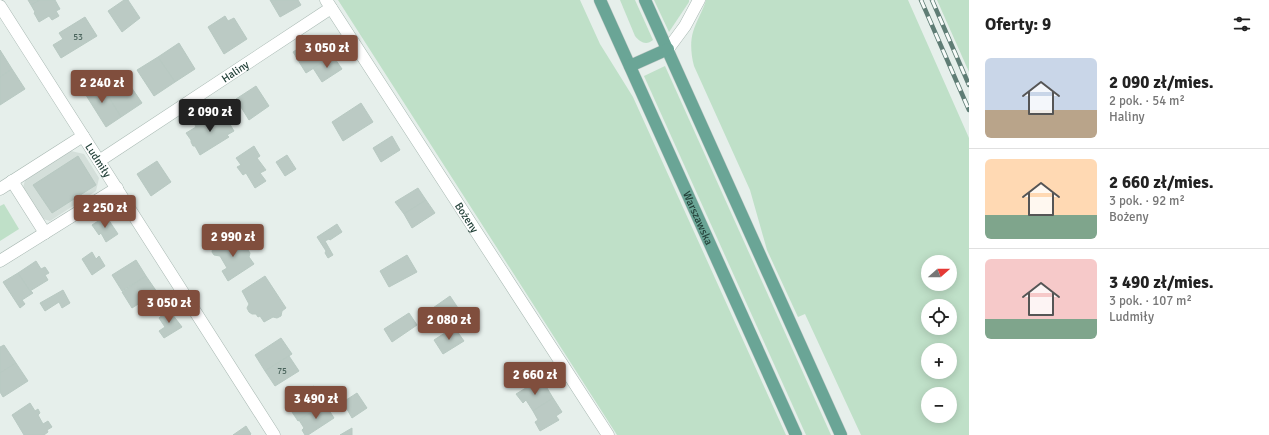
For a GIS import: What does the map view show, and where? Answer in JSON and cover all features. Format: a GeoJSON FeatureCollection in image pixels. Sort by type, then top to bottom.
{"type":"FeatureCollection","features":[{"type":"Feature","properties":{"kind":"main road","name":"Warszawska"},"geometry":{"type":"LineString","coordinates":[[600,0],[796,435]]}},
{"type":"Feature","properties":{"kind":"main road"},"geometry":{"type":"LineString","coordinates":[[646,0],[841,435]]}},
{"type":"Feature","properties":{"kind":"main road"},"geometry":{"type":"LineString","coordinates":[[630,66],[668,49]]}},
{"type":"Feature","properties":{"kind":"street"},"geometry":{"type":"LineString","coordinates":[[668,49],[685,26],[698,1]]}},
{"type":"Feature","properties":{"kind":"street","name":"Haliny"},"geometry":{"type":"LineString","coordinates":[[99,161],[329,4]]}},
{"type":"Feature","properties":{"kind":"street","name":"Bożeny"},"geometry":{"type":"LineString","coordinates":[[329,4],[608,435]]}},
{"type":"Feature","properties":{"kind":"street","name":"Ludmiły"},"geometry":{"type":"LineString","coordinates":[[0,6],[274,435]]}},
{"type":"Feature","properties":{"kind":"street"},"geometry":{"type":"LineString","coordinates":[[0,188],[83,136]]}},
{"type":"Feature","properties":{"kind":"street"},"geometry":{"type":"LineString","coordinates":[[12,181],[45,233]]}},
{"type":"Feature","properties":{"kind":"street"},"geometry":{"type":"LineString","coordinates":[[0,261],[117,188]]}},
{"type":"Feature","properties":{"kind":"shaded area"},"geometry":{"type":"Polygon","coordinates":[[[71,151],[84,154],[99,178],[96,191],[50,221],[43,219],[23,188],[25,180],[71,151]]]}},
{"type":"Feature","properties":{"kind":"green space"},"geometry":{"type":"Polygon","coordinates":[[[338,0],[580,0],[600,44],[633,97],[786,435],[617,435],[338,0]]]}},
{"type":"Feature","properties":{"kind":"green space"},"geometry":{"type":"Polygon","coordinates":[[[620,0],[635,0],[653,40],[646,43],[639,40],[635,36],[620,0]]]}},
{"type":"Feature","properties":{"kind":"green space"},"geometry":{"type":"Polygon","coordinates":[[[654,0],[689,0],[669,32],[654,0]]]}},
{"type":"Feature","properties":{"kind":"green space"},"geometry":{"type":"Polygon","coordinates":[[[706,0],[908,0],[969,138],[969,435],[861,435],[805,314],[798,317],[767,250],[750,190],[694,66],[691,40],[706,0]]]}},
{"type":"Feature","properties":{"kind":"green space"},"geometry":{"type":"Polygon","coordinates":[[[937,0],[969,0],[969,72],[937,0]]]}},
{"type":"Feature","properties":{"kind":"green space"},"geometry":{"type":"Polygon","coordinates":[[[665,66],[831,435],[806,435],[644,76],[665,66]]]}},
{"type":"Feature","properties":{"kind":"green space"},"geometry":{"type":"Polygon","coordinates":[[[4,204],[19,229],[0,241],[0,206],[4,204]]]}},
{"type":"Feature","properties":{"kind":"building"},"geometry":{"type":"Polygon","coordinates":[[[28,0],[40,0],[31,5],[28,0]]]}},
{"type":"Feature","properties":{"kind":"building"},"geometry":{"type":"Polygon","coordinates":[[[40,0],[55,0],[60,9],[56,11],[59,16],[52,20],[49,16],[39,22],[31,5],[40,0]]]}},
{"type":"Feature","properties":{"kind":"building"},"geometry":{"type":"Polygon","coordinates":[[[124,0],[128,0],[140,18],[122,32],[108,11],[124,0]]]}},
{"type":"Feature","properties":{"kind":"building"},"geometry":{"type":"Polygon","coordinates":[[[270,0],[298,0],[301,5],[280,17],[270,0]]]}},
{"type":"Feature","properties":{"kind":"building"},"geometry":{"type":"Polygon","coordinates":[[[225,16],[228,21],[234,18],[247,39],[224,54],[208,27],[225,16]]]}},
{"type":"Feature","properties":{"kind":"building"},"geometry":{"type":"Polygon","coordinates":[[[85,17],[97,36],[61,58],[53,45],[63,39],[59,33],[85,17]]]}},
{"type":"Feature","properties":{"kind":"building"},"geometry":{"type":"Polygon","coordinates":[[[314,38],[318,45],[324,41],[333,56],[306,73],[293,52],[314,38]]]}},
{"type":"Feature","properties":{"kind":"building"},"geometry":{"type":"Polygon","coordinates":[[[179,43],[195,69],[175,82],[158,57],[179,43]]]}},
{"type":"Feature","properties":{"kind":"building"},"geometry":{"type":"Polygon","coordinates":[[[0,50],[12,69],[0,77],[0,50]]]}},
{"type":"Feature","properties":{"kind":"building"},"geometry":{"type":"Polygon","coordinates":[[[333,56],[342,69],[322,82],[313,68],[333,56]]]}},
{"type":"Feature","properties":{"kind":"building"},"geometry":{"type":"Polygon","coordinates":[[[158,57],[175,82],[154,96],[137,70],[158,57]]]}},
{"type":"Feature","properties":{"kind":"building"},"geometry":{"type":"Polygon","coordinates":[[[12,69],[25,89],[0,105],[0,77],[12,69]]]}},
{"type":"Feature","properties":{"kind":"building"},"geometry":{"type":"Polygon","coordinates":[[[125,78],[142,103],[121,117],[105,91],[125,78]]]}},
{"type":"Feature","properties":{"kind":"building"},"geometry":{"type":"Polygon","coordinates":[[[99,82],[121,117],[106,127],[84,92],[99,82]]]}},
{"type":"Feature","properties":{"kind":"building"},"geometry":{"type":"Polygon","coordinates":[[[256,86],[269,106],[249,120],[236,99],[256,86]]]}},
{"type":"Feature","properties":{"kind":"building"},"geometry":{"type":"Polygon","coordinates":[[[361,103],[373,122],[343,141],[332,122],[361,103]]]}},
{"type":"Feature","properties":{"kind":"building"},"geometry":{"type":"Polygon","coordinates":[[[223,113],[234,131],[227,135],[229,137],[200,155],[186,133],[196,127],[195,125],[204,119],[205,121],[215,115],[216,117],[223,113]]]}},
{"type":"Feature","properties":{"kind":"building"},"geometry":{"type":"Polygon","coordinates":[[[392,136],[400,150],[381,162],[373,148],[392,136]]]}},
{"type":"Feature","properties":{"kind":"building"},"geometry":{"type":"Polygon","coordinates":[[[254,146],[260,156],[257,158],[266,170],[260,173],[266,181],[255,188],[246,173],[243,175],[237,167],[241,165],[236,158],[254,146]]]}},
{"type":"Feature","properties":{"kind":"building"},"geometry":{"type":"Polygon","coordinates":[[[287,155],[296,169],[285,176],[276,162],[287,155]]]}},
{"type":"Feature","properties":{"kind":"building"},"geometry":{"type":"Polygon","coordinates":[[[78,156],[96,185],[52,213],[33,185],[78,156]]]}},
{"type":"Feature","properties":{"kind":"building"},"geometry":{"type":"Polygon","coordinates":[[[157,161],[171,182],[151,196],[137,174],[157,161]]]}},
{"type":"Feature","properties":{"kind":"building"},"geometry":{"type":"Polygon","coordinates":[[[418,188],[426,200],[404,214],[395,202],[418,188]]]}},
{"type":"Feature","properties":{"kind":"building"},"geometry":{"type":"Polygon","coordinates":[[[426,200],[435,213],[412,228],[404,214],[426,200]]]}},
{"type":"Feature","properties":{"kind":"building"},"geometry":{"type":"Polygon","coordinates":[[[106,216],[118,234],[106,242],[101,233],[99,235],[92,225],[106,216]]]}},
{"type":"Feature","properties":{"kind":"building"},"geometry":{"type":"Polygon","coordinates":[[[337,224],[342,232],[330,240],[325,241],[333,255],[328,258],[325,253],[326,251],[317,237],[337,224]]]}},
{"type":"Feature","properties":{"kind":"building"},"geometry":{"type":"Polygon","coordinates":[[[235,238],[243,250],[248,250],[250,253],[249,257],[254,264],[228,281],[222,271],[227,268],[220,256],[214,255],[212,252],[213,247],[217,245],[222,246],[235,238]]]}},
{"type":"Feature","properties":{"kind":"building"},"geometry":{"type":"Polygon","coordinates":[[[92,252],[96,259],[99,256],[105,266],[92,275],[82,259],[92,252]]]}},
{"type":"Feature","properties":{"kind":"building"},"geometry":{"type":"Polygon","coordinates":[[[407,255],[417,272],[389,287],[380,271],[407,255]]]}},
{"type":"Feature","properties":{"kind":"building"},"geometry":{"type":"Polygon","coordinates":[[[136,260],[146,276],[122,291],[112,275],[136,260]]]}},
{"type":"Feature","properties":{"kind":"building"},"geometry":{"type":"Polygon","coordinates":[[[36,261],[41,269],[45,267],[49,273],[45,275],[48,280],[30,291],[18,273],[36,261]]]}},
{"type":"Feature","properties":{"kind":"building"},"geometry":{"type":"Polygon","coordinates":[[[18,273],[33,293],[22,300],[25,304],[20,308],[3,282],[18,273]]]}},
{"type":"Feature","properties":{"kind":"building"},"geometry":{"type":"Polygon","coordinates":[[[146,276],[157,292],[132,308],[122,292],[146,276]]]}},
{"type":"Feature","properties":{"kind":"building"},"geometry":{"type":"Polygon","coordinates":[[[265,276],[286,308],[282,311],[281,316],[277,318],[273,317],[264,322],[260,316],[258,317],[256,314],[249,312],[247,308],[249,304],[242,291],[265,276]]]}},
{"type":"Feature","properties":{"kind":"building"},"geometry":{"type":"Polygon","coordinates":[[[63,290],[70,303],[62,308],[59,302],[45,311],[40,303],[63,290]]]}},
{"type":"Feature","properties":{"kind":"building"},"geometry":{"type":"Polygon","coordinates":[[[450,296],[466,320],[446,333],[441,326],[434,331],[428,322],[435,318],[430,310],[450,296]]]}},
{"type":"Feature","properties":{"kind":"building"},"geometry":{"type":"Polygon","coordinates":[[[169,310],[182,327],[164,338],[159,331],[165,327],[159,318],[169,310]]]}},
{"type":"Feature","properties":{"kind":"building"},"geometry":{"type":"Polygon","coordinates":[[[409,313],[417,325],[392,342],[384,329],[409,313]]]}},
{"type":"Feature","properties":{"kind":"building"},"geometry":{"type":"Polygon","coordinates":[[[454,327],[464,341],[443,354],[434,340],[454,327]]]}},
{"type":"Feature","properties":{"kind":"building"},"geometry":{"type":"Polygon","coordinates":[[[281,338],[292,354],[265,371],[255,355],[281,338]]]}},
{"type":"Feature","properties":{"kind":"building"},"geometry":{"type":"Polygon","coordinates":[[[4,345],[16,363],[0,373],[0,347],[4,345]]]}},
{"type":"Feature","properties":{"kind":"building"},"geometry":{"type":"Polygon","coordinates":[[[289,356],[299,371],[275,386],[265,371],[289,356]]]}},
{"type":"Feature","properties":{"kind":"building"},"geometry":{"type":"Polygon","coordinates":[[[16,363],[28,381],[3,397],[0,392],[0,373],[16,363]]]}},
{"type":"Feature","properties":{"kind":"building"},"geometry":{"type":"Polygon","coordinates":[[[534,383],[536,387],[544,383],[553,398],[533,411],[526,400],[523,403],[516,394],[534,383]]]}},
{"type":"Feature","properties":{"kind":"building"},"geometry":{"type":"Polygon","coordinates":[[[314,386],[320,395],[325,392],[330,401],[298,421],[286,403],[314,386]]]}},
{"type":"Feature","properties":{"kind":"building"},"geometry":{"type":"Polygon","coordinates":[[[357,393],[367,408],[352,418],[343,402],[357,393]]]}},
{"type":"Feature","properties":{"kind":"building"},"geometry":{"type":"Polygon","coordinates":[[[553,398],[562,412],[556,416],[559,420],[540,431],[535,422],[538,420],[533,411],[553,398]]]}},
{"type":"Feature","properties":{"kind":"building"},"geometry":{"type":"Polygon","coordinates":[[[30,403],[35,411],[38,409],[40,413],[38,415],[43,424],[48,421],[52,427],[47,430],[48,432],[44,435],[24,435],[12,415],[30,403]]]}},
{"type":"Feature","properties":{"kind":"building"},"geometry":{"type":"Polygon","coordinates":[[[325,404],[334,418],[308,435],[305,435],[302,430],[304,428],[299,420],[325,404]]]}},
{"type":"Feature","properties":{"kind":"building"},"geometry":{"type":"Polygon","coordinates":[[[246,426],[251,434],[250,435],[233,435],[246,426]]]}},
{"type":"Feature","properties":{"kind":"building"},"geometry":{"type":"Polygon","coordinates":[[[352,428],[352,435],[340,435],[352,428]]]}},
{"type":"Feature","properties":{"kind":"railway"},"geometry":{"type":"LineString","coordinates":[[921,0],[969,110]]}},
{"type":"Feature","properties":{"kind":"railway"},"geometry":{"type":"LineString","coordinates":[[932,0],[969,85]]}}]}
